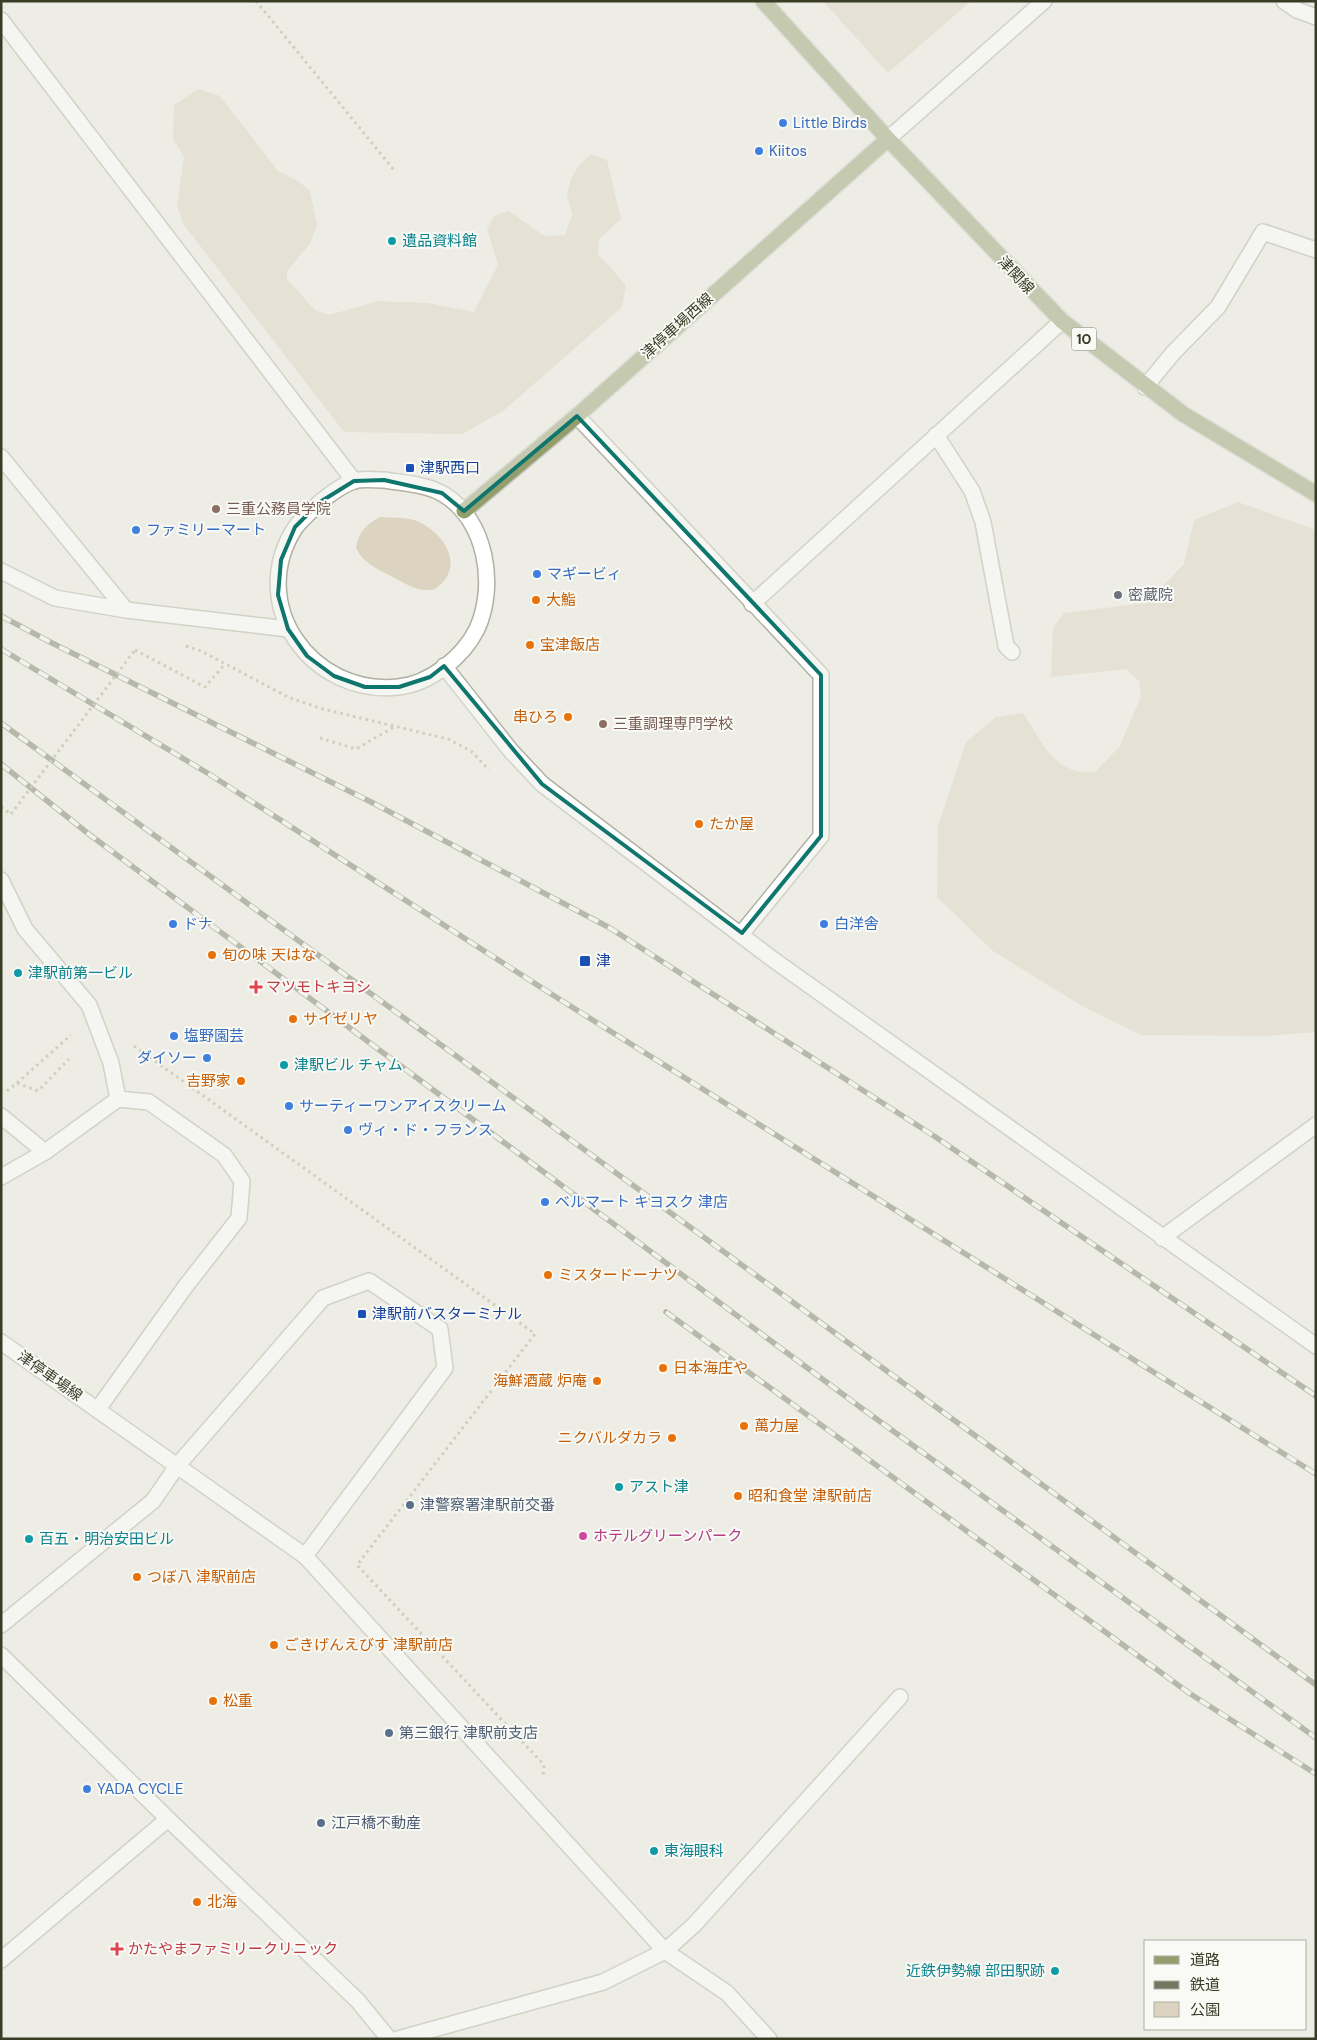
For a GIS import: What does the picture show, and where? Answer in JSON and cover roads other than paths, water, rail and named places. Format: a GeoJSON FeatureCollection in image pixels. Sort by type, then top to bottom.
{"type":"FeatureCollection","features":[{"type":"Feature","properties":{"kind":"main road","name":"津関線"},"geometry":{"type":"LineString","coordinates":[[763,1],[888,139],[1062,321],[1145,387],[1183,414],[1316,494]]}},
{"type":"Feature","properties":{"kind":"main road","name":"津停車場西線"},"geometry":{"type":"LineString","coordinates":[[464,511],[577,416],[888,139]]}},
{"type":"Feature","properties":{"kind":"street"},"geometry":{"type":"LineString","coordinates":[[888,139],[1044,1]]}},
{"type":"Feature","properties":{"kind":"street"},"geometry":{"type":"LineString","coordinates":[[1284,1],[1296,10],[1316,17]]}},
{"type":"Feature","properties":{"kind":"street"},"geometry":{"type":"LineString","coordinates":[[1,20],[354,481]]}},
{"type":"Feature","properties":{"kind":"street"},"geometry":{"type":"LineString","coordinates":[[1145,387],[1173,353],[1218,307],[1262,232],[1316,250]]}},
{"type":"Feature","properties":{"kind":"street"},"geometry":{"type":"LineString","coordinates":[[752,604],[1062,321]]}},
{"type":"Feature","properties":{"kind":"street"},"geometry":{"type":"LineString","coordinates":[[577,416],[820,675],[821,836],[742,933]]}},
{"type":"Feature","properties":{"kind":"street"},"geometry":{"type":"LineString","coordinates":[[936,436],[972,491],[983,522],[1006,646],[1012,652]]}},
{"type":"Feature","properties":{"kind":"street"},"geometry":{"type":"LineString","coordinates":[[1,457],[126,610]]}},
{"type":"Feature","properties":{"kind":"street"},"geometry":{"type":"LineString","coordinates":[[384,480],[442,493],[464,511],[478,534],[485,563],[486,597],[476,629],[457,656],[444,666],[430,676],[399,687],[366,687],[334,676],[314,662],[307,656],[288,629],[278,595],[281,560],[296,528],[320,502],[354,481],[384,480]]}},
{"type":"Feature","properties":{"kind":"street"},"geometry":{"type":"LineString","coordinates":[[1,571],[55,598],[126,610],[288,629]]}},
{"type":"Feature","properties":{"kind":"street"},"geometry":{"type":"LineString","coordinates":[[444,666],[511,751],[542,784],[742,933],[771,958],[1316,1346]]}},
{"type":"Feature","properties":{"kind":"street"},"geometry":{"type":"LineString","coordinates":[[1,880],[25,929],[89,1005],[111,1063],[118,1099]]}},
{"type":"Feature","properties":{"kind":"street"},"geometry":{"type":"LineString","coordinates":[[1,1177],[44,1152],[118,1099],[149,1102],[224,1155],[242,1181],[239,1218],[185,1287],[98,1409]]}},
{"type":"Feature","properties":{"kind":"street"},"geometry":{"type":"LineString","coordinates":[[1,1116],[44,1152]]}},
{"type":"Feature","properties":{"kind":"street"},"geometry":{"type":"LineString","coordinates":[[1162,1238],[1316,1125]]}},
{"type":"Feature","properties":{"kind":"street"},"geometry":{"type":"LineString","coordinates":[[1,1625],[152,1501],[177,1466],[323,1298],[370,1281],[440,1329],[445,1368],[305,1556]]}},
{"type":"Feature","properties":{"kind":"street","name":"津停車場線"},"geometry":{"type":"LineString","coordinates":[[1,1342],[305,1556],[666,1951],[727,1993],[769,2039]]}},
{"type":"Feature","properties":{"kind":"street"},"geometry":{"type":"LineString","coordinates":[[1,1655],[168,1820],[358,2001],[389,2039]]}},
{"type":"Feature","properties":{"kind":"street"},"geometry":{"type":"LineString","coordinates":[[398,2039],[603,1982],[666,1951],[694,1924],[900,1696]]}},
{"type":"Feature","properties":{"kind":"street"},"geometry":{"type":"LineString","coordinates":[[1,1960],[168,1820]]}},
{"type":"Feature","properties":{"kind":"railway"},"geometry":{"type":"LineString","coordinates":[[1,616],[371,802],[610,928],[934,1136],[1316,1396]]}},
{"type":"Feature","properties":{"kind":"railway"},"geometry":{"type":"LineString","coordinates":[[1,649],[209,774],[556,997],[1316,1474]]}},
{"type":"Feature","properties":{"kind":"railway"},"geometry":{"type":"LineString","coordinates":[[1,723],[1316,1685]]}},
{"type":"Feature","properties":{"kind":"railway"},"geometry":{"type":"LineString","coordinates":[[1,764],[90,835],[860,1407],[1316,1738]]}},
{"type":"Feature","properties":{"kind":"railway"},"geometry":{"type":"LineString","coordinates":[[666,1312],[1189,1693],[1316,1774]]}},
{"type":"Feature","properties":{"kind":"place","name":"Little Birds"},"geometry":{"type":"Point","coordinates":[783,123]}},
{"type":"Feature","properties":{"kind":"place","name":"Kiitos"},"geometry":{"type":"Point","coordinates":[759,151]}},
{"type":"Feature","properties":{"kind":"place","name":"遺品資料館"},"geometry":{"type":"Point","coordinates":[392,241]}},
{"type":"Feature","properties":{"kind":"place","name":"津駅西口"},"geometry":{"type":"Point","coordinates":[410,468]}},
{"type":"Feature","properties":{"kind":"place","name":"三重公務員学院"},"geometry":{"type":"Point","coordinates":[216,509]}},
{"type":"Feature","properties":{"kind":"place","name":"ファミリーマート"},"geometry":{"type":"Point","coordinates":[136,530]}},
{"type":"Feature","properties":{"kind":"place","name":"マギービィ"},"geometry":{"type":"Point","coordinates":[537,574]}},
{"type":"Feature","properties":{"kind":"place","name":"密蔵院"},"geometry":{"type":"Point","coordinates":[1118,595]}},
{"type":"Feature","properties":{"kind":"place","name":"大鮨"},"geometry":{"type":"Point","coordinates":[536,600]}},
{"type":"Feature","properties":{"kind":"place","name":"宝津飯店"},"geometry":{"type":"Point","coordinates":[530,645]}},
{"type":"Feature","properties":{"kind":"place","name":"串ひろ"},"geometry":{"type":"Point","coordinates":[568,717]}},
{"type":"Feature","properties":{"kind":"place","name":"三重調理専門学校"},"geometry":{"type":"Point","coordinates":[603,724]}},
{"type":"Feature","properties":{"kind":"place","name":"たか屋"},"geometry":{"type":"Point","coordinates":[699,824]}},
{"type":"Feature","properties":{"kind":"place","name":"ドナ"},"geometry":{"type":"Point","coordinates":[173,924]}},
{"type":"Feature","properties":{"kind":"place","name":"白洋舎"},"geometry":{"type":"Point","coordinates":[824,924]}},
{"type":"Feature","properties":{"kind":"place","name":"旬の味 天はな"},"geometry":{"type":"Point","coordinates":[212,955]}},
{"type":"Feature","properties":{"kind":"place","name":"津"},"geometry":{"type":"Point","coordinates":[585,961]}},
{"type":"Feature","properties":{"kind":"place","name":"津駅前第一ビル"},"geometry":{"type":"Point","coordinates":[18,973]}},
{"type":"Feature","properties":{"kind":"place","name":"マツモトキヨシ"},"geometry":{"type":"Point","coordinates":[256,987]}},
{"type":"Feature","properties":{"kind":"place","name":"サイゼリヤ"},"geometry":{"type":"Point","coordinates":[293,1019]}},
{"type":"Feature","properties":{"kind":"place","name":"塩野園芸"},"geometry":{"type":"Point","coordinates":[174,1036]}},
{"type":"Feature","properties":{"kind":"place","name":"ダイソー"},"geometry":{"type":"Point","coordinates":[207,1058]}},
{"type":"Feature","properties":{"kind":"place","name":"津駅ビル チャム"},"geometry":{"type":"Point","coordinates":[284,1065]}},
{"type":"Feature","properties":{"kind":"place","name":"吉野家"},"geometry":{"type":"Point","coordinates":[241,1081]}},
{"type":"Feature","properties":{"kind":"place","name":"サーティーワンアイスクリーム"},"geometry":{"type":"Point","coordinates":[289,1106]}},
{"type":"Feature","properties":{"kind":"place","name":"ヴィ・ド・フランス"},"geometry":{"type":"Point","coordinates":[348,1130]}},
{"type":"Feature","properties":{"kind":"place","name":"ベルマート キヨスク 津店"},"geometry":{"type":"Point","coordinates":[545,1202]}},
{"type":"Feature","properties":{"kind":"place","name":"ミスタードーナツ"},"geometry":{"type":"Point","coordinates":[548,1275]}},
{"type":"Feature","properties":{"kind":"place","name":"津駅前バスターミナル"},"geometry":{"type":"Point","coordinates":[362,1314]}},
{"type":"Feature","properties":{"kind":"place","name":"日本海庄や"},"geometry":{"type":"Point","coordinates":[663,1368]}},
{"type":"Feature","properties":{"kind":"place","name":"海鮮酒蔵 炉庵"},"geometry":{"type":"Point","coordinates":[597,1381]}},
{"type":"Feature","properties":{"kind":"place","name":"萬力屋"},"geometry":{"type":"Point","coordinates":[744,1426]}},
{"type":"Feature","properties":{"kind":"place","name":"ニクバルダカラ"},"geometry":{"type":"Point","coordinates":[672,1438]}},
{"type":"Feature","properties":{"kind":"place","name":"アスト津"},"geometry":{"type":"Point","coordinates":[619,1487]}},
{"type":"Feature","properties":{"kind":"place","name":"昭和食堂 津駅前店"},"geometry":{"type":"Point","coordinates":[738,1496]}},
{"type":"Feature","properties":{"kind":"place","name":"津警察署津駅前交番"},"geometry":{"type":"Point","coordinates":[410,1505]}},
{"type":"Feature","properties":{"kind":"place","name":"ホテルグリーンパーク"},"geometry":{"type":"Point","coordinates":[583,1536]}},
{"type":"Feature","properties":{"kind":"place","name":"百五・明治安田ビル"},"geometry":{"type":"Point","coordinates":[29,1539]}},
{"type":"Feature","properties":{"kind":"place","name":"つぼ八 津駅前店"},"geometry":{"type":"Point","coordinates":[137,1577]}},
{"type":"Feature","properties":{"kind":"place","name":"ごきげんえびす 津駅前店"},"geometry":{"type":"Point","coordinates":[274,1645]}},
{"type":"Feature","properties":{"kind":"place","name":"松重"},"geometry":{"type":"Point","coordinates":[213,1701]}},
{"type":"Feature","properties":{"kind":"place","name":"第三銀行 津駅前支店"},"geometry":{"type":"Point","coordinates":[389,1733]}},
{"type":"Feature","properties":{"kind":"place","name":"YADA CYCLE"},"geometry":{"type":"Point","coordinates":[87,1789]}},
{"type":"Feature","properties":{"kind":"place","name":"江戸橋不動産"},"geometry":{"type":"Point","coordinates":[321,1823]}},
{"type":"Feature","properties":{"kind":"place","name":"東海眼科"},"geometry":{"type":"Point","coordinates":[654,1851]}},
{"type":"Feature","properties":{"kind":"place","name":"北海"},"geometry":{"type":"Point","coordinates":[197,1902]}},
{"type":"Feature","properties":{"kind":"place","name":"かたやまファミリークリニック"},"geometry":{"type":"Point","coordinates":[117,1949]}},
{"type":"Feature","properties":{"kind":"place","name":"近鉄伊勢線 部田駅跡"},"geometry":{"type":"Point","coordinates":[1055,1971]}}]}
